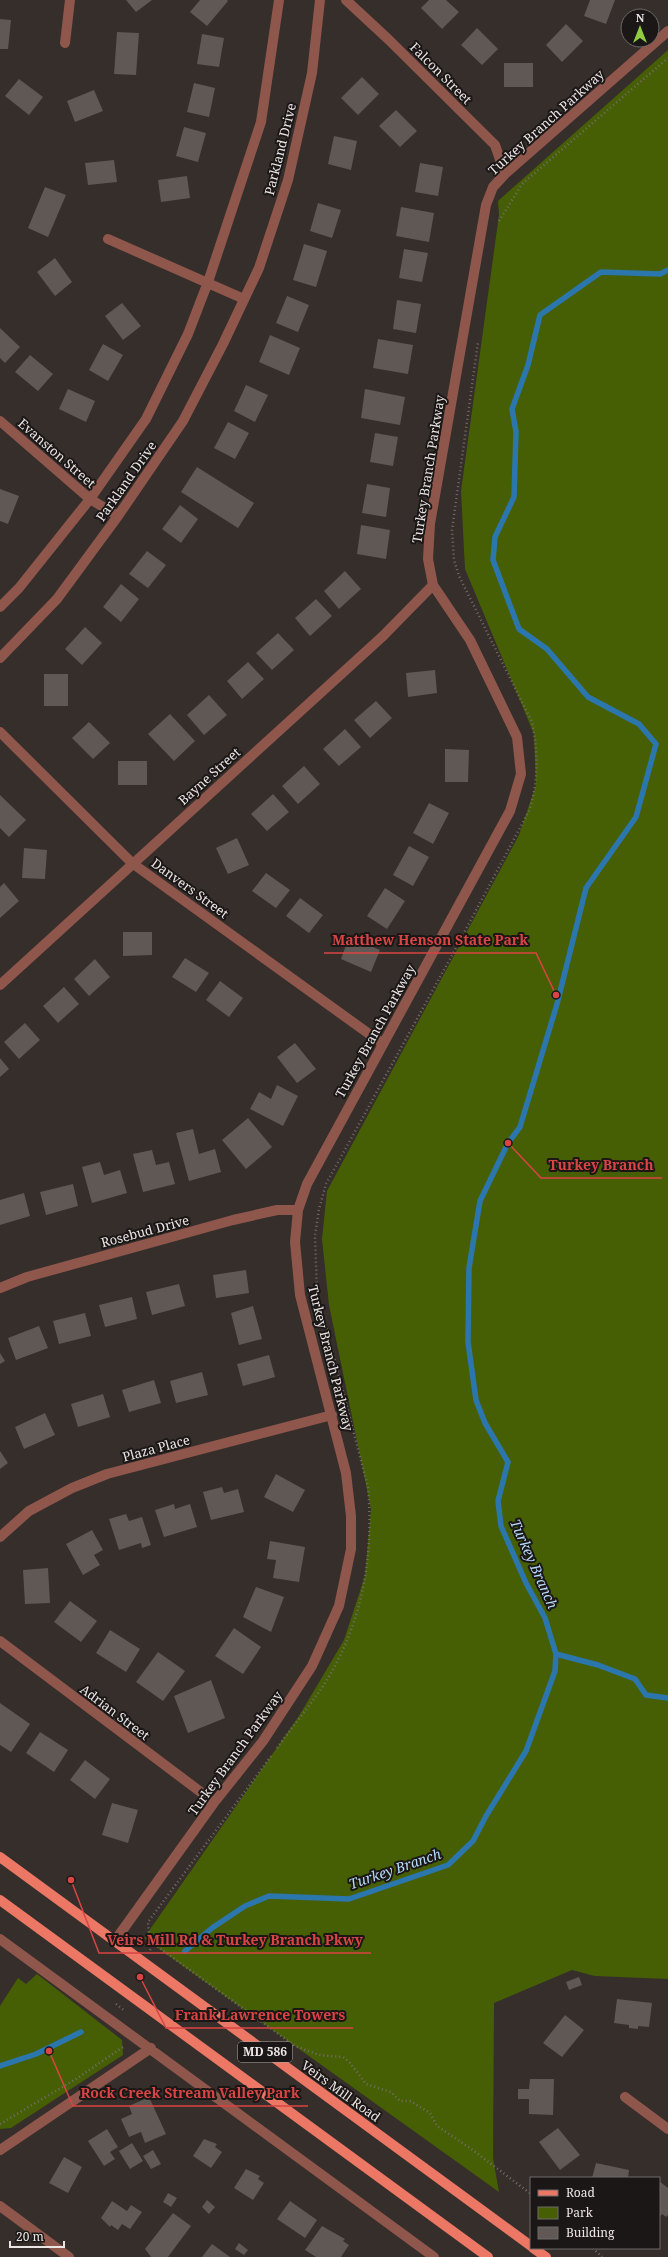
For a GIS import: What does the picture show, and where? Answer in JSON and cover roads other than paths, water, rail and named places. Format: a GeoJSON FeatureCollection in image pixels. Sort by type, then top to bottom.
{"type":"FeatureCollection","features":[{"type":"Feature","properties":{"kind":"main road","name":"Veirs Mill Road"},"geometry":{"type":"LineString","coordinates":[[0,1857],[530,2245]]}},
{"type":"Feature","properties":{"kind":"main road","name":"MD 586"},"geometry":{"type":"LineString","coordinates":[[0,1900],[488,2257]]}},
{"type":"Feature","properties":{"kind":"main road"},"geometry":{"type":"LineString","coordinates":[[534,2249],[546,2257]]}},
{"type":"Feature","properties":{"kind":"street"},"geometry":{"type":"LineString","coordinates":[[65,43],[70,0]]}},
{"type":"Feature","properties":{"kind":"street","name":"Parkland Drive"},"geometry":{"type":"LineString","coordinates":[[0,608],[19,588],[90,499],[146,419],[188,334],[208,282],[261,122],[279,0]]}},
{"type":"Feature","properties":{"kind":"street","name":"Parkland Drive"},"geometry":{"type":"LineString","coordinates":[[0,658],[57,599],[118,516],[183,421],[244,299],[259,268],[288,180],[312,73],[320,0]]}},
{"type":"Feature","properties":{"kind":"street","name":"Falcon Street"},"geometry":{"type":"LineString","coordinates":[[346,0],[388,39],[494,145],[505,174]]}},
{"type":"Feature","properties":{"kind":"street","name":"Turkey Branch Parkway"},"geometry":{"type":"LineString","coordinates":[[114,1942],[213,1804],[263,1741],[312,1666],[339,1606],[351,1549],[351,1516],[346,1473],[300,1295],[294,1242],[298,1210],[307,1184],[510,811],[521,774],[518,737],[507,712],[470,640],[433,585],[428,559],[430,524],[486,205],[493,187],[505,174],[668,31]]}},
{"type":"Feature","properties":{"kind":"street"},"geometry":{"type":"LineString","coordinates":[[108,239],[244,299]]}},
{"type":"Feature","properties":{"kind":"street","name":"Evanston Street"},"geometry":{"type":"LineString","coordinates":[[0,421],[90,499],[118,516]]}},
{"type":"Feature","properties":{"kind":"street","name":"Bayne Street"},"geometry":{"type":"LineString","coordinates":[[0,985],[132,863],[383,636],[433,585]]}},
{"type":"Feature","properties":{"kind":"street","name":"Danvers Street"},"geometry":{"type":"LineString","coordinates":[[0,732],[132,863],[383,1044]]}},
{"type":"Feature","properties":{"kind":"street","name":"Rosebud Drive"},"geometry":{"type":"LineString","coordinates":[[0,1288],[28,1277],[233,1220],[277,1210],[298,1210]]}},
{"type":"Feature","properties":{"kind":"street","name":"Plaza Place"},"geometry":{"type":"LineString","coordinates":[[0,1537],[29,1511],[72,1488],[107,1474],[332,1416]]}},
{"type":"Feature","properties":{"kind":"street","name":"Adrian Street"},"geometry":{"type":"LineString","coordinates":[[0,1641],[202,1793],[213,1804]]}},
{"type":"Feature","properties":{"kind":"street"},"geometry":{"type":"LineString","coordinates":[[0,1939],[152,2048],[434,2257]]}},
{"type":"Feature","properties":{"kind":"street"},"geometry":{"type":"LineString","coordinates":[[0,2150],[152,2048]]}},
{"type":"Feature","properties":{"kind":"street"},"geometry":{"type":"LineString","coordinates":[[625,2097],[668,2129]]}},
{"type":"Feature","properties":{"kind":"street"},"geometry":{"type":"LineString","coordinates":[[0,2206],[69,2257]]}},
{"type":"Feature","properties":{"kind":"waterway","name":"Turkey Branch"},"geometry":{"type":"LineString","coordinates":[[185,1951],[212,1928],[245,1906],[269,1896],[349,1899],[448,1865],[473,1841],[486,1816],[526,1751],[555,1671],[556,1654],[545,1618],[526,1583],[501,1526],[498,1501],[508,1462],[485,1423],[476,1400],[468,1342],[469,1268],[480,1201],[508,1143],[520,1127],[557,1004],[586,888],[636,817],[656,744],[639,724],[588,697],[547,649],[519,629],[493,560],[495,537],[514,497],[516,432],[512,409],[528,365],[540,315],[601,272],[660,274],[668,270]]}},
{"type":"Feature","properties":{"kind":"waterway"},"geometry":{"type":"LineString","coordinates":[[556,1654],[598,1665],[635,1679],[646,1695],[668,1698]]}},
{"type":"Feature","properties":{"kind":"waterway","name":"Turkey Branch"},"geometry":{"type":"LineString","coordinates":[[0,2066],[36,2054],[81,2032]]}},
{"type":"Feature","properties":{"kind":"place","name":"Matthew Henson State Park"},"geometry":{"type":"Point","coordinates":[556,995]}},
{"type":"Feature","properties":{"kind":"place","name":"Turkey Branch"},"geometry":{"type":"Point","coordinates":[508,1143]}},
{"type":"Feature","properties":{"kind":"place","name":"Veirs Mill Rd & Turkey Branch Pkwy"},"geometry":{"type":"Point","coordinates":[71,1880]}},
{"type":"Feature","properties":{"kind":"place","name":"Frank Lawrence Towers"},"geometry":{"type":"Point","coordinates":[140,1977]}},
{"type":"Feature","properties":{"kind":"place","name":"Rock Creek Stream Valley Park"},"geometry":{"type":"Point","coordinates":[49,2051]}}]}
